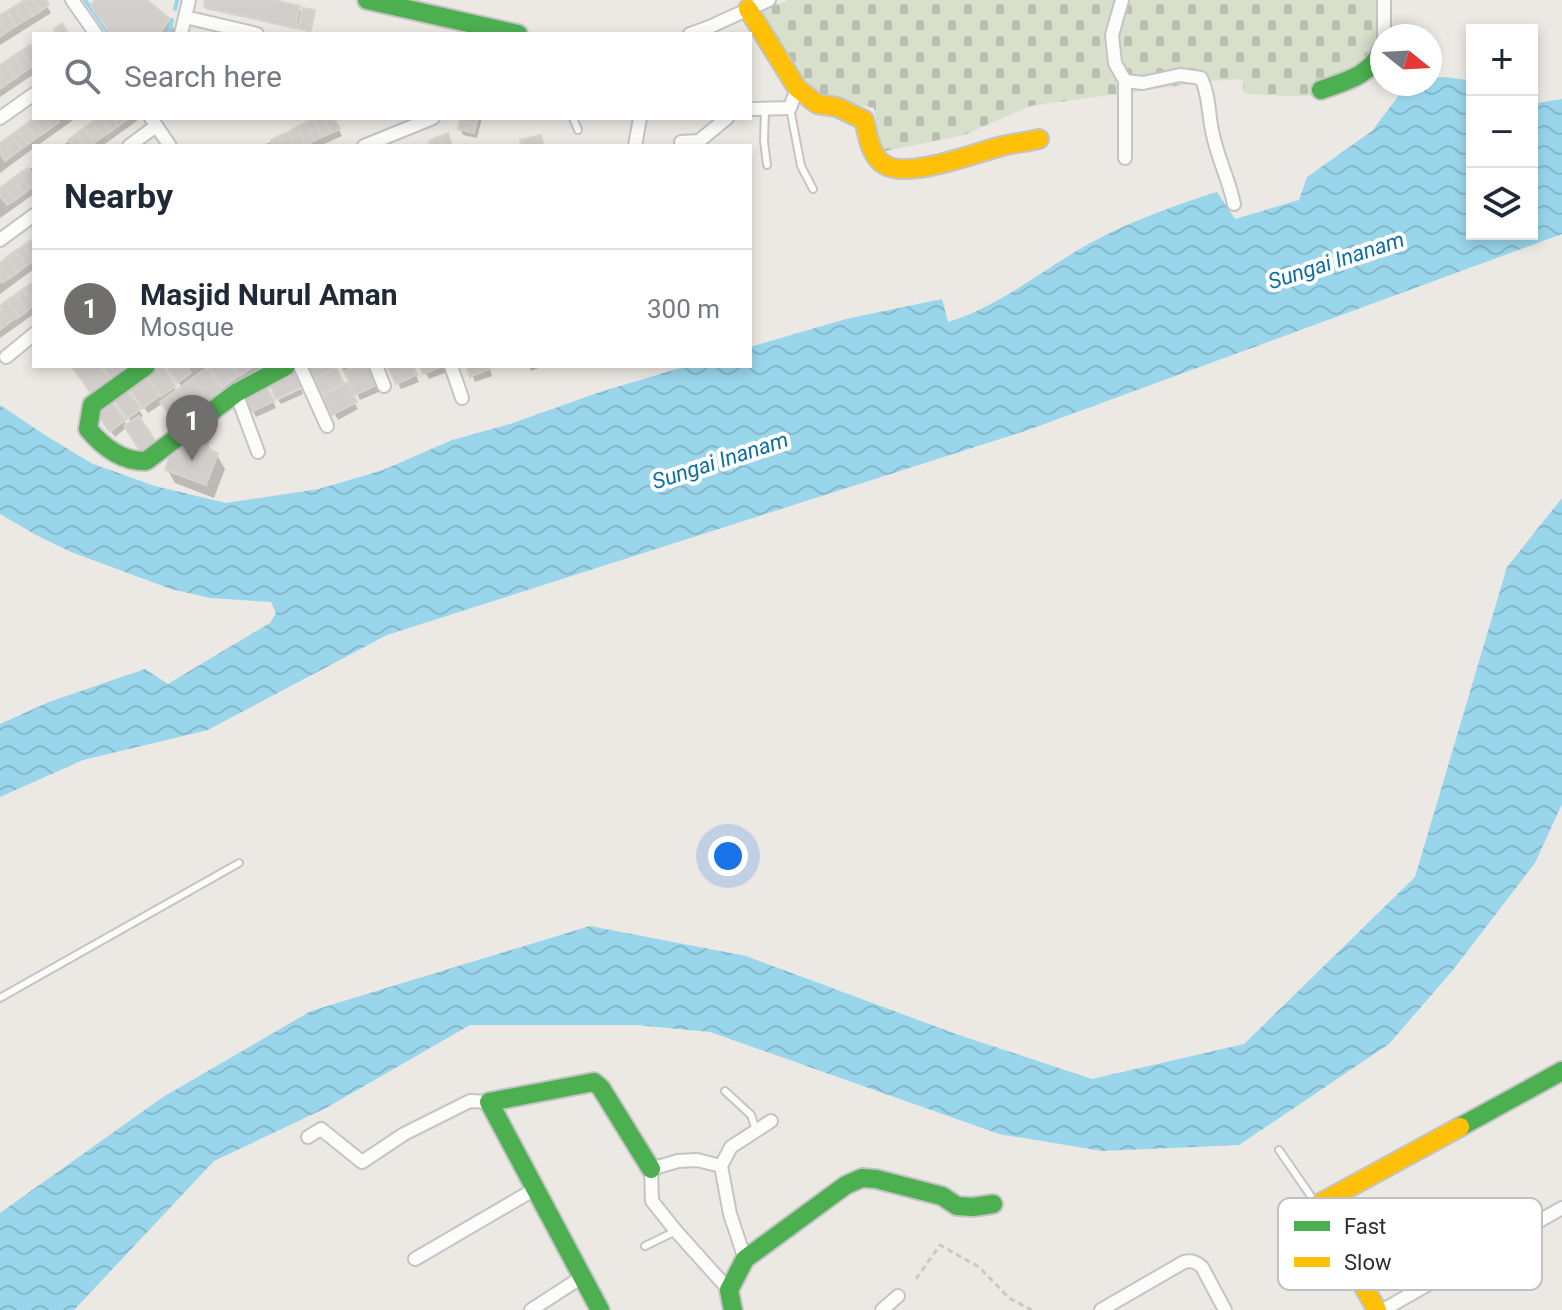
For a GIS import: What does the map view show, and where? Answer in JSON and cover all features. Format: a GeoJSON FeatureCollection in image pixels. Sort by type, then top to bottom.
{"type":"FeatureCollection","features":[{"type":"Feature","properties":{"kind":"street"},"geometry":{"type":"LineString","coordinates":[[72,0],[95,32]]}},
{"type":"Feature","properties":{"kind":"street"},"geometry":{"type":"LineString","coordinates":[[181,32],[189,0]]}},
{"type":"Feature","properties":{"kind":"street"},"geometry":{"type":"LineString","coordinates":[[367,0],[394,3],[510,32]]}},
{"type":"Feature","properties":{"kind":"street"},"geometry":{"type":"LineString","coordinates":[[709,31],[769,0]]}},
{"type":"Feature","properties":{"kind":"street"},"geometry":{"type":"LineString","coordinates":[[1122,0],[1112,35],[1115,63],[1125,81],[1125,158]]}},
{"type":"Feature","properties":{"kind":"street"},"geometry":{"type":"LineString","coordinates":[[1384,0],[1384,24]]}},
{"type":"Feature","properties":{"kind":"street"},"geometry":{"type":"LineString","coordinates":[[748,9],[797,88],[817,104],[837,107],[864,120],[876,158],[888,167],[903,169],[963,159],[1039,139]]}},
{"type":"Feature","properties":{"kind":"street"},"geometry":{"type":"LineString","coordinates":[[185,17],[249,32]]}},
{"type":"Feature","properties":{"kind":"street"},"geometry":{"type":"LineString","coordinates":[[1321,90],[1370,71]]}},
{"type":"Feature","properties":{"kind":"street"},"geometry":{"type":"LineString","coordinates":[[1125,81],[1143,83],[1180,75],[1201,78],[1206,88],[1214,140],[1234,204]]}},
{"type":"Feature","properties":{"kind":"street"},"geometry":{"type":"LineString","coordinates":[[754,107],[790,108],[797,88]]}},
{"type":"Feature","properties":{"kind":"street"},"geometry":{"type":"LineString","coordinates":[[0,118],[32,95]]}},
{"type":"Feature","properties":{"kind":"street"},"geometry":{"type":"LineString","coordinates":[[369,144],[428,120]]}},
{"type":"Feature","properties":{"kind":"street"},"geometry":{"type":"LineString","coordinates":[[635,144],[640,120]]}},
{"type":"Feature","properties":{"kind":"street"},"geometry":{"type":"LineString","coordinates":[[681,142],[699,141],[725,120]]}},
{"type":"Feature","properties":{"kind":"street"},"geometry":{"type":"LineString","coordinates":[[131,144],[153,122],[169,144]]}},
{"type":"Feature","properties":{"kind":"street"},"geometry":{"type":"LineString","coordinates":[[0,240],[32,216]]}},
{"type":"Feature","properties":{"kind":"street"},"geometry":{"type":"LineString","coordinates":[[6,357],[32,336]]}},
{"type":"Feature","properties":{"kind":"street"},"geometry":{"type":"LineString","coordinates":[[143,368],[92,405],[88,429],[106,447],[138,463],[146,461],[236,393],[282,368]]}},
{"type":"Feature","properties":{"kind":"street"},"geometry":{"type":"LineString","coordinates":[[301,368],[327,426]]}},
{"type":"Feature","properties":{"kind":"street"},"geometry":{"type":"LineString","coordinates":[[377,368],[384,386]]}},
{"type":"Feature","properties":{"kind":"street"},"geometry":{"type":"LineString","coordinates":[[452,368],[462,398]]}},
{"type":"Feature","properties":{"kind":"street"},"geometry":{"type":"LineString","coordinates":[[236,393],[258,452]]}},
{"type":"Feature","properties":{"kind":"street"},"geometry":{"type":"LineString","coordinates":[[1330,1198],[1562,1071]]}},
{"type":"Feature","properties":{"kind":"street"},"geometry":{"type":"LineString","coordinates":[[308,1137],[321,1129],[362,1162],[404,1134],[470,1101],[489,1102],[594,1082],[601,1088],[651,1169],[652,1201],[731,1304]]}},
{"type":"Feature","properties":{"kind":"street"},"geometry":{"type":"LineString","coordinates":[[489,1102],[600,1310]]}},
{"type":"Feature","properties":{"kind":"street"},"geometry":{"type":"LineString","coordinates":[[731,1304],[745,1259],[730,1214],[721,1166],[731,1147],[771,1121]]}},
{"type":"Feature","properties":{"kind":"street"},"geometry":{"type":"LineString","coordinates":[[651,1169],[678,1161],[697,1160],[721,1166]]}},
{"type":"Feature","properties":{"kind":"street"},"geometry":{"type":"LineString","coordinates":[[745,1259],[846,1185],[862,1178],[942,1196],[957,1206],[993,1204]]}},
{"type":"Feature","properties":{"kind":"street"},"geometry":{"type":"LineString","coordinates":[[415,1259],[535,1189]]}},
{"type":"Feature","properties":{"kind":"street"},"geometry":{"type":"LineString","coordinates":[[1542,1219],[1562,1208]]}},
{"type":"Feature","properties":{"kind":"street"},"geometry":{"type":"LineString","coordinates":[[1101,1310],[1190,1261],[1202,1267],[1225,1310]]}},
{"type":"Feature","properties":{"kind":"street"},"geometry":{"type":"LineString","coordinates":[[531,1310],[582,1277]]}},
{"type":"Feature","properties":{"kind":"street"},"geometry":{"type":"LineString","coordinates":[[1366,1290],[1377,1310]]}},
{"type":"Feature","properties":{"kind":"street"},"geometry":{"type":"LineString","coordinates":[[1383,1310],[1418,1290]]}},
{"type":"Feature","properties":{"kind":"street"},"geometry":{"type":"LineString","coordinates":[[882,1310],[898,1296]]}},
{"type":"Feature","properties":{"kind":"lane"},"geometry":{"type":"LineString","coordinates":[[754,107],[767,165]]}},
{"type":"Feature","properties":{"kind":"lane"},"geometry":{"type":"LineString","coordinates":[[790,108],[801,166],[813,189]]}},
{"type":"Feature","properties":{"kind":"lane"},"geometry":{"type":"LineString","coordinates":[[574,120],[578,130]]}},
{"type":"Feature","properties":{"kind":"lane"},"geometry":{"type":"LineString","coordinates":[[0,998],[239,863]]}},
{"type":"Feature","properties":{"kind":"lane"},"geometry":{"type":"LineString","coordinates":[[725,1091],[751,1115],[756,1130]]}},
{"type":"Feature","properties":{"kind":"lane"},"geometry":{"type":"LineString","coordinates":[[1279,1150],[1312,1198]]}},
{"type":"Feature","properties":{"kind":"lane"},"geometry":{"type":"LineString","coordinates":[[645,1246],[676,1231]]}},
{"type":"Feature","properties":{"kind":"path"},"geometry":{"type":"LineString","coordinates":[[916,1279],[940,1245],[979,1267],[1009,1298],[1032,1310]]}},
{"type":"Feature","properties":{"kind":"green space"},"geometry":{"type":"Polygon","coordinates":[[[788,0],[1381,0],[1382,24],[1370,24],[1370,77],[1345,90],[1280,96],[1244,93],[1242,79],[1212,81],[1030,106],[964,135],[881,152],[874,108],[821,97],[801,76],[767,24],[751,9],[788,0]]]}},
{"type":"Feature","properties":{"kind":"water","name":"Sungai Inanam"},"geometry":{"type":"Polygon","coordinates":[[[1442,77],[1466,80],[1466,240],[1538,240],[1538,103],[1562,99],[1562,234],[1028,430],[387,635],[208,730],[83,760],[0,797],[0,724],[49,702],[145,669],[168,684],[270,623],[276,613],[271,602],[210,598],[171,589],[71,552],[0,514],[0,405],[93,464],[155,486],[226,503],[319,489],[383,470],[452,440],[680,368],[752,368],[752,346],[846,319],[942,299],[948,322],[987,306],[1079,249],[1156,213],[1217,192],[1235,219],[1299,200],[1307,177],[1372,131],[1398,96],[1442,96],[1442,77]]]}},
{"type":"Feature","properties":{"kind":"water"},"geometry":{"type":"Polygon","coordinates":[[[1562,498],[1562,804],[1535,863],[1453,970],[1389,1044],[1239,1145],[1102,1151],[999,1134],[710,1032],[636,1025],[470,1025],[326,1108],[214,1161],[74,1310],[0,1310],[0,1213],[163,1097],[311,1011],[590,926],[746,956],[956,1034],[1092,1079],[1244,1044],[1415,877],[1507,567],[1562,498]]]}},
{"type":"Feature","properties":{"kind":"building"},"geometry":{"type":"Polygon","coordinates":[[[34,0],[41,11],[33,16],[23,1],[34,0]]]}},
{"type":"Feature","properties":{"kind":"building"},"geometry":{"type":"Polygon","coordinates":[[[34,0],[46,0],[49,5],[41,11],[34,0]]]}},
{"type":"Feature","properties":{"kind":"building"},"geometry":{"type":"Polygon","coordinates":[[[95,0],[147,0],[170,19],[160,32],[110,32],[91,6],[95,0]]]}},
{"type":"Feature","properties":{"kind":"building"},"geometry":{"type":"Polygon","coordinates":[[[205,0],[275,0],[300,6],[295,28],[204,7],[205,0]]]}},
{"type":"Feature","properties":{"kind":"building"},"geometry":{"type":"Polygon","coordinates":[[[23,1],[33,16],[24,21],[15,6],[23,1]]]}},
{"type":"Feature","properties":{"kind":"building"},"geometry":{"type":"Polygon","coordinates":[[[15,6],[24,21],[16,26],[7,11],[15,6]]]}},
{"type":"Feature","properties":{"kind":"building"},"geometry":{"type":"Polygon","coordinates":[[[303,8],[315,10],[310,31],[298,28],[303,8]]]}},
{"type":"Feature","properties":{"kind":"building"},"geometry":{"type":"Polygon","coordinates":[[[7,11],[16,26],[8,31],[0,19],[0,15],[7,11]]]}},
{"type":"Feature","properties":{"kind":"building"},"geometry":{"type":"Polygon","coordinates":[[[0,19],[8,31],[0,37],[0,19]]]}},
{"type":"Feature","properties":{"kind":"building"},"geometry":{"type":"Polygon","coordinates":[[[62,23],[68,32],[56,32],[54,29],[62,23]]]}},
{"type":"Feature","properties":{"kind":"building"},"geometry":{"type":"Polygon","coordinates":[[[30,45],[32,67],[21,51],[30,45]]]}},
{"type":"Feature","properties":{"kind":"building"},"geometry":{"type":"Polygon","coordinates":[[[21,51],[32,67],[24,72],[13,56],[21,51]]]}},
{"type":"Feature","properties":{"kind":"building"},"geometry":{"type":"Polygon","coordinates":[[[13,56],[24,72],[16,78],[5,62],[13,56]]]}},
{"type":"Feature","properties":{"kind":"building"},"geometry":{"type":"Polygon","coordinates":[[[5,62],[16,78],[8,83],[0,71],[0,65],[5,62]]]}},
{"type":"Feature","properties":{"kind":"building"},"geometry":{"type":"Polygon","coordinates":[[[0,71],[8,83],[0,89],[0,71]]]}},
{"type":"Feature","properties":{"kind":"building"},"geometry":{"type":"Polygon","coordinates":[[[35,120],[47,120],[52,127],[44,133],[35,120]]]}},
{"type":"Feature","properties":{"kind":"building"},"geometry":{"type":"Polygon","coordinates":[[[35,120],[44,133],[36,138],[26,124],[35,120]]]}},
{"type":"Feature","properties":{"kind":"building"},"geometry":{"type":"Polygon","coordinates":[[[47,120],[58,120],[59,122],[52,127],[47,120]]]}},
{"type":"Feature","properties":{"kind":"building"},"geometry":{"type":"Polygon","coordinates":[[[102,120],[110,132],[102,137],[92,122],[102,120]]]}},
{"type":"Feature","properties":{"kind":"building"},"geometry":{"type":"Polygon","coordinates":[[[102,120],[114,120],[118,126],[110,132],[102,120]]]}},
{"type":"Feature","properties":{"kind":"building"},"geometry":{"type":"Polygon","coordinates":[[[314,120],[325,120],[331,133],[322,137],[314,120]]]}},
{"type":"Feature","properties":{"kind":"building"},"geometry":{"type":"Polygon","coordinates":[[[314,120],[322,137],[314,141],[305,123],[314,120]]]}},
{"type":"Feature","properties":{"kind":"building"},"geometry":{"type":"Polygon","coordinates":[[[325,120],[335,120],[340,129],[331,133],[325,120]]]}},
{"type":"Feature","properties":{"kind":"building"},"geometry":{"type":"Polygon","coordinates":[[[460,120],[477,120],[476,125],[460,120]]]}},
{"type":"Feature","properties":{"kind":"building"},"geometry":{"type":"Polygon","coordinates":[[[460,121],[476,125],[474,133],[458,129],[460,121]]]}},
{"type":"Feature","properties":{"kind":"building"},"geometry":{"type":"Polygon","coordinates":[[[92,122],[102,137],[94,143],[84,128],[92,122]]]}},
{"type":"Feature","properties":{"kind":"building"},"geometry":{"type":"Polygon","coordinates":[[[305,123],[314,141],[305,144],[297,127],[305,123]]]}},
{"type":"Feature","properties":{"kind":"building"},"geometry":{"type":"Polygon","coordinates":[[[26,124],[36,138],[28,144],[18,130],[26,124]]]}},
{"type":"Feature","properties":{"kind":"building"},"geometry":{"type":"Polygon","coordinates":[[[297,127],[305,144],[294,144],[288,132],[297,127]]]}},
{"type":"Feature","properties":{"kind":"building"},"geometry":{"type":"Polygon","coordinates":[[[84,128],[94,143],[83,144],[76,134],[84,128]]]}},
{"type":"Feature","properties":{"kind":"building"},"geometry":{"type":"Polygon","coordinates":[[[18,130],[28,144],[21,149],[11,135],[18,130]]]}},
{"type":"Feature","properties":{"kind":"building"},"geometry":{"type":"Polygon","coordinates":[[[288,132],[294,144],[283,144],[279,136],[288,132]]]}},
{"type":"Feature","properties":{"kind":"building"},"geometry":{"type":"Polygon","coordinates":[[[448,133],[451,144],[441,144],[438,137],[448,133]]]}},
{"type":"Feature","properties":{"kind":"building"},"geometry":{"type":"Polygon","coordinates":[[[76,134],[83,144],[71,144],[68,140],[76,134]]]}},
{"type":"Feature","properties":{"kind":"building"},"geometry":{"type":"Polygon","coordinates":[[[11,135],[21,149],[13,155],[3,141],[11,135]]]}},
{"type":"Feature","properties":{"kind":"building"},"geometry":{"type":"Polygon","coordinates":[[[541,135],[543,144],[521,144],[520,140],[541,135]]]}},
{"type":"Feature","properties":{"kind":"building"},"geometry":{"type":"Polygon","coordinates":[[[279,136],[283,144],[272,144],[271,140],[279,136]]]}},
{"type":"Feature","properties":{"kind":"building"},"geometry":{"type":"Polygon","coordinates":[[[438,137],[441,144],[430,144],[429,141],[438,137]]]}},
{"type":"Feature","properties":{"kind":"building"},"geometry":{"type":"Polygon","coordinates":[[[3,141],[13,155],[5,161],[0,153],[0,143],[3,141]]]}},
{"type":"Feature","properties":{"kind":"building"},"geometry":{"type":"Polygon","coordinates":[[[28,168],[32,173],[32,187],[31,188],[20,173],[28,168]]]}},
{"type":"Feature","properties":{"kind":"building"},"geometry":{"type":"Polygon","coordinates":[[[20,173],[31,188],[23,194],[12,179],[20,173]]]}},
{"type":"Feature","properties":{"kind":"building"},"geometry":{"type":"Polygon","coordinates":[[[12,179],[23,194],[15,200],[4,185],[12,179]]]}},
{"type":"Feature","properties":{"kind":"building"},"geometry":{"type":"Polygon","coordinates":[[[4,185],[15,200],[7,205],[0,196],[0,188],[4,185]]]}},
{"type":"Feature","properties":{"kind":"building"},"geometry":{"type":"Polygon","coordinates":[[[32,241],[32,258],[23,246],[32,241]]]}},
{"type":"Feature","properties":{"kind":"building"},"geometry":{"type":"Polygon","coordinates":[[[23,246],[32,262],[26,266],[15,251],[23,246]]]}},
{"type":"Feature","properties":{"kind":"building"},"geometry":{"type":"Polygon","coordinates":[[[15,251],[26,266],[18,272],[7,257],[15,251]]]}},
{"type":"Feature","properties":{"kind":"building"},"geometry":{"type":"Polygon","coordinates":[[[7,257],[18,272],[10,278],[0,263],[7,257]]]}},
{"type":"Feature","properties":{"kind":"building"},"geometry":{"type":"Polygon","coordinates":[[[0,263],[10,278],[2,283],[0,280],[0,263]]]}},
{"type":"Feature","properties":{"kind":"building"},"geometry":{"type":"Polygon","coordinates":[[[32,283],[32,301],[23,289],[32,283]]]}},
{"type":"Feature","properties":{"kind":"building"},"geometry":{"type":"Polygon","coordinates":[[[23,289],[32,306],[27,311],[15,295],[23,289]]]}},
{"type":"Feature","properties":{"kind":"building"},"geometry":{"type":"Polygon","coordinates":[[[15,295],[27,311],[19,317],[7,300],[15,295]]]}},
{"type":"Feature","properties":{"kind":"building"},"geometry":{"type":"Polygon","coordinates":[[[7,300],[19,317],[10,322],[0,307],[7,300]]]}},
{"type":"Feature","properties":{"kind":"building"},"geometry":{"type":"Polygon","coordinates":[[[0,307],[10,322],[0,330],[0,307]]]}},
{"type":"Feature","properties":{"kind":"building"},"geometry":{"type":"Polygon","coordinates":[[[73,368],[101,368],[109,379],[90,392],[73,368]]]}},
{"type":"Feature","properties":{"kind":"building"},"geometry":{"type":"Polygon","coordinates":[[[104,368],[123,368],[110,377],[104,368]]]}},
{"type":"Feature","properties":{"kind":"building"},"geometry":{"type":"Polygon","coordinates":[[[156,368],[164,368],[176,386],[161,396],[147,375],[156,368]]]}},
{"type":"Feature","properties":{"kind":"building"},"geometry":{"type":"Polygon","coordinates":[[[167,368],[187,368],[191,373],[177,383],[167,368]]]}},
{"type":"Feature","properties":{"kind":"building"},"geometry":{"type":"Polygon","coordinates":[[[207,368],[223,390],[208,401],[192,378],[207,368]]]}},
{"type":"Feature","properties":{"kind":"building"},"geometry":{"type":"Polygon","coordinates":[[[210,368],[232,368],[238,376],[223,387],[210,368]]]}},
{"type":"Feature","properties":{"kind":"building"},"geometry":{"type":"Polygon","coordinates":[[[234,368],[251,368],[240,376],[234,368]]]}},
{"type":"Feature","properties":{"kind":"building"},"geometry":{"type":"Polygon","coordinates":[[[307,368],[333,368],[333,369],[313,379],[307,368]]]}},
{"type":"Feature","properties":{"kind":"building"},"geometry":{"type":"Polygon","coordinates":[[[336,368],[344,383],[321,394],[314,379],[336,368]]]}},
{"type":"Feature","properties":{"kind":"building"},"geometry":{"type":"Polygon","coordinates":[[[372,368],[379,384],[355,395],[344,371],[372,368]]]}},
{"type":"Feature","properties":{"kind":"building"},"geometry":{"type":"Polygon","coordinates":[[[388,368],[414,368],[417,375],[396,384],[388,368]]]}},
{"type":"Feature","properties":{"kind":"building"},"geometry":{"type":"Polygon","coordinates":[[[421,368],[438,368],[423,374],[421,368]]]}},
{"type":"Feature","properties":{"kind":"building"},"geometry":{"type":"Polygon","coordinates":[[[467,368],[490,368],[490,369],[470,377],[467,368]]]}},
{"type":"Feature","properties":{"kind":"building"},"geometry":{"type":"Polygon","coordinates":[[[294,372],[301,387],[276,399],[269,383],[294,372]]]}},
{"type":"Feature","properties":{"kind":"building"},"geometry":{"type":"Polygon","coordinates":[[[146,377],[159,396],[143,408],[129,388],[146,377]]]}},
{"type":"Feature","properties":{"kind":"building"},"geometry":{"type":"Polygon","coordinates":[[[192,378],[208,401],[194,411],[178,389],[192,378]]]}},
{"type":"Feature","properties":{"kind":"building"},"geometry":{"type":"Polygon","coordinates":[[[347,383],[357,402],[332,415],[322,396],[347,383]]]}},
{"type":"Feature","properties":{"kind":"building"},"geometry":{"type":"Polygon","coordinates":[[[266,385],[274,401],[251,412],[243,395],[266,385]]]}},
{"type":"Feature","properties":{"kind":"building"},"geometry":{"type":"Polygon","coordinates":[[[178,389],[194,411],[176,424],[160,402],[178,389]]]}},
{"type":"Feature","properties":{"kind":"building"},"geometry":{"type":"Polygon","coordinates":[[[127,390],[141,409],[127,419],[114,400],[127,390]]]}},
{"type":"Feature","properties":{"kind":"building"},"geometry":{"type":"Polygon","coordinates":[[[112,402],[125,420],[110,432],[96,413],[112,402]]]}},
{"type":"Feature","properties":{"kind":"building"},"geometry":{"type":"Polygon","coordinates":[[[139,416],[156,442],[141,452],[124,426],[139,416]]]}},
{"type":"Feature","properties":{"kind":"building"},"geometry":{"type":"Polygon","coordinates":[[[182,438],[195,443],[197,438],[209,442],[206,448],[218,453],[206,485],[165,470],[172,450],[177,452],[182,438]]]}},
{"type":"Feature","properties":{"kind":"waterway"},"geometry":{"type":"LineString","coordinates":[[85,0],[108,32]]}},
{"type":"Feature","properties":{"kind":"waterway"},"geometry":{"type":"LineString","coordinates":[[175,9],[177,0]]}},
{"type":"Feature","properties":{"kind":"waterway"},"geometry":{"type":"LineString","coordinates":[[169,32],[172,20]]}},
{"type":"Feature","properties":{"kind":"traffic: fast"},"geometry":{"type":"LineString","coordinates":[[367,0],[509,32]]}},
{"type":"Feature","properties":{"kind":"traffic: fast"},"geometry":{"type":"LineString","coordinates":[[1321,90],[1348,80],[1370,67]]}},
{"type":"Feature","properties":{"kind":"traffic: fast"},"geometry":{"type":"LineString","coordinates":[[143,368],[92,405],[88,429],[114,452],[137,461],[146,461],[236,393],[282,368]]}},
{"type":"Feature","properties":{"kind":"traffic: fast"},"geometry":{"type":"LineString","coordinates":[[1460,1127],[1562,1071]]}},
{"type":"Feature","properties":{"kind":"traffic: fast"},"geometry":{"type":"LineString","coordinates":[[600,1310],[489,1102],[594,1082],[601,1088],[651,1169]]}},
{"type":"Feature","properties":{"kind":"traffic: fast"},"geometry":{"type":"LineString","coordinates":[[733,1310],[729,1290],[745,1259],[846,1185],[862,1178],[942,1196],[957,1206],[993,1204]]}},
{"type":"Feature","properties":{"kind":"traffic: slow"},"geometry":{"type":"LineString","coordinates":[[748,9],[797,88],[817,104],[837,107],[864,120],[873,151],[885,165],[910,169],[925,167],[1039,139]]}},
{"type":"Feature","properties":{"kind":"traffic: slow"},"geometry":{"type":"LineString","coordinates":[[1330,1198],[1460,1127]]}},
{"type":"Feature","properties":{"kind":"traffic: slow"},"geometry":{"type":"LineString","coordinates":[[1366,1290],[1377,1310]]}},
{"type":"Feature","properties":{"kind":"place","name":"Masjid Nurul Aman"},"geometry":{"type":"Point","coordinates":[192,461]}}]}
